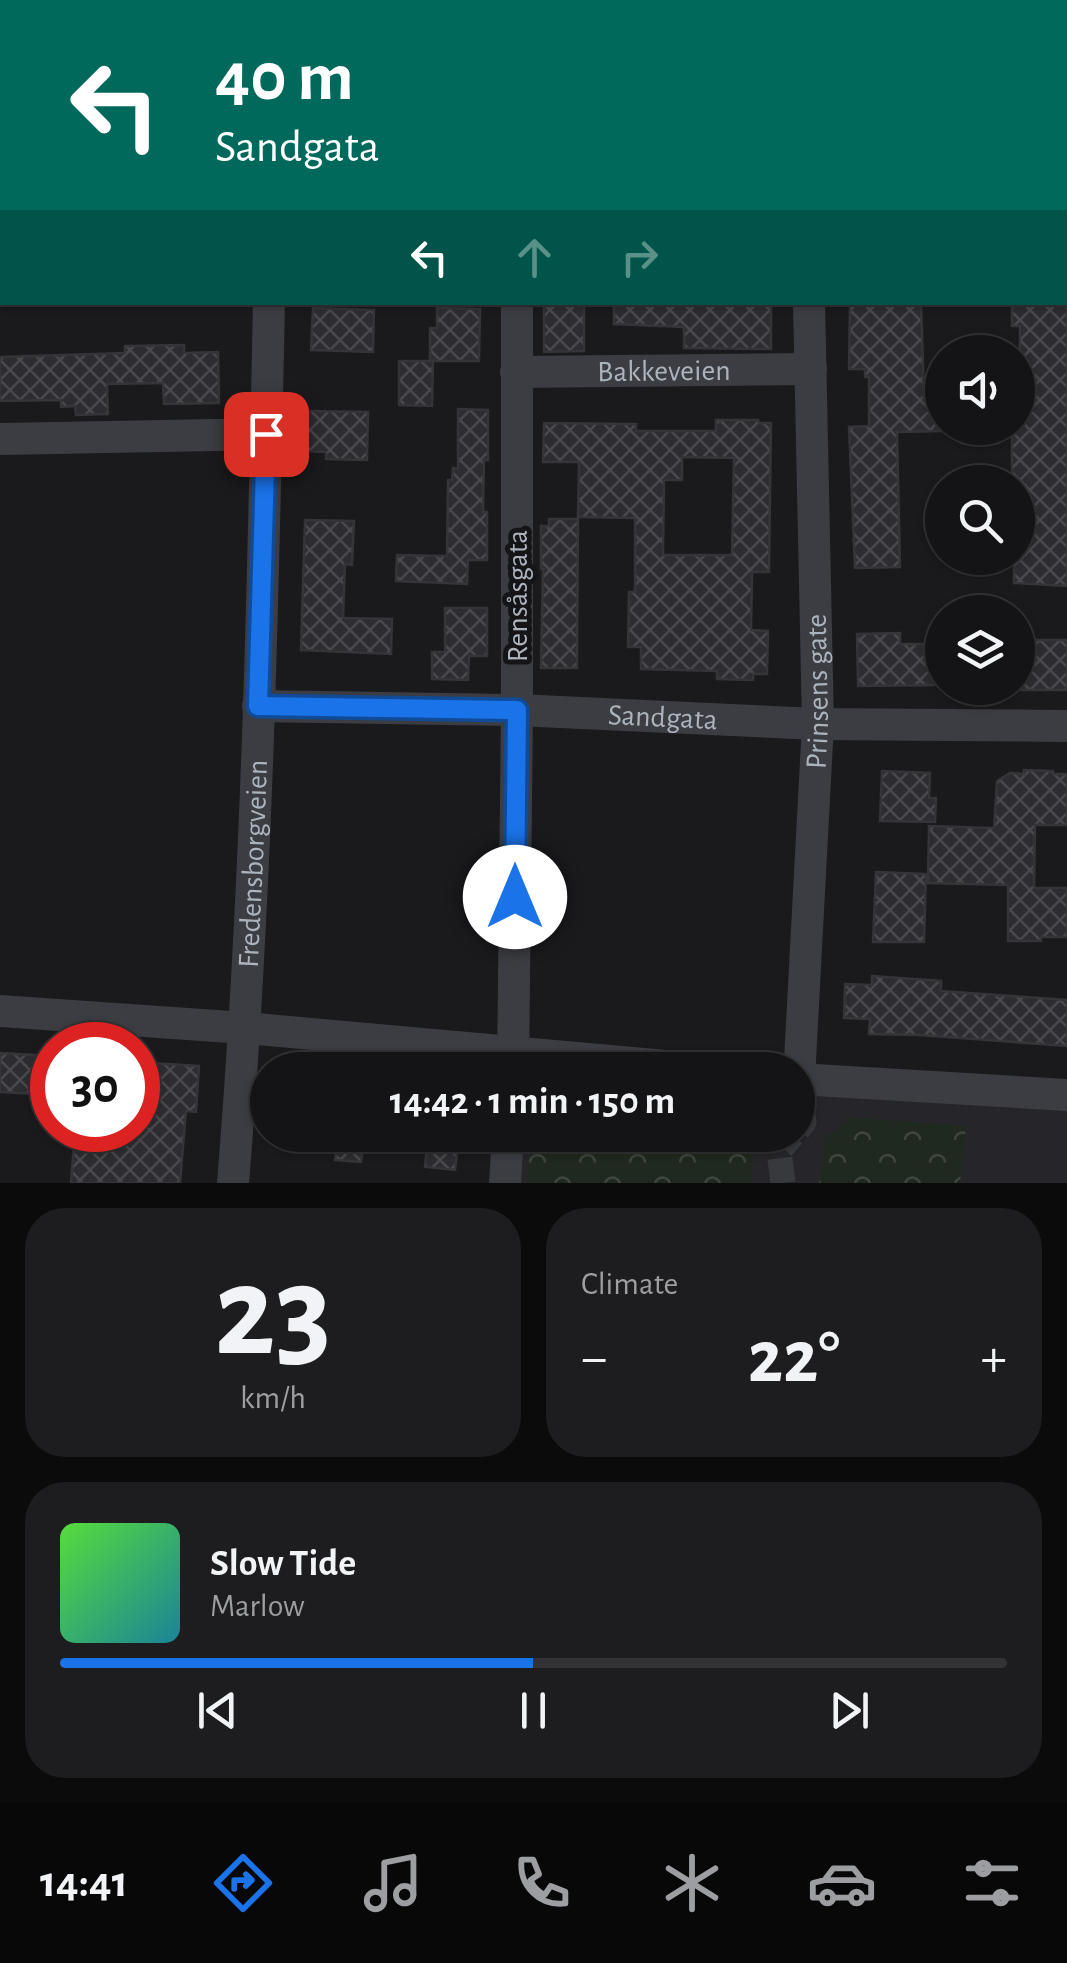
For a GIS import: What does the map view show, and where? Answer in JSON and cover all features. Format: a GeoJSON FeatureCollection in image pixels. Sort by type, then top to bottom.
{"type":"FeatureCollection","features":[{"type":"Feature","properties":{"kind":"street","name":"Fredensborgveien"},"geometry":{"type":"LineString","coordinates":[[233,1183],[246,1028],[269,305]]}},
{"type":"Feature","properties":{"kind":"street","name":"Rensåsgata"},"geometry":{"type":"LineString","coordinates":[[513,1052],[517,305]]}},
{"type":"Feature","properties":{"kind":"street","name":"Prinsens gate"},"geometry":{"type":"LineString","coordinates":[[800,1052],[818,724],[809,305]]}},
{"type":"Feature","properties":{"kind":"street","name":"Bakkeveien"},"geometry":{"type":"LineString","coordinates":[[516,372],[810,369]]}},
{"type":"Feature","properties":{"kind":"street"},"geometry":{"type":"LineString","coordinates":[[0,440],[266,434]]}},
{"type":"Feature","properties":{"kind":"street","name":"Sandgata"},"geometry":{"type":"LineString","coordinates":[[258,706],[517,710],[818,724],[1067,726]]}},
{"type":"Feature","properties":{"kind":"street"},"geometry":{"type":"LineString","coordinates":[[0,1011],[246,1028],[434,1052]]}},
{"type":"Feature","properties":{"kind":"street"},"geometry":{"type":"LineString","coordinates":[[815,1080],[1067,1095]]}},
{"type":"Feature","properties":{"kind":"street"},"geometry":{"type":"LineString","coordinates":[[504,1183],[507,1152]]}},
{"type":"Feature","properties":{"kind":"shaded area"},"geometry":{"type":"Polygon","coordinates":[[[815,1080],[1067,1095],[1067,1183],[505,1183],[507,1152],[815,1152],[815,1080]]]}},
{"type":"Feature","properties":{"kind":"green space"},"geometry":{"type":"Polygon","coordinates":[[[846,1117],[966,1126],[960,1183],[819,1183],[825,1134],[829,1136],[846,1122],[846,1117]]]}},
{"type":"Feature","properties":{"kind":"green space"},"geometry":{"type":"Polygon","coordinates":[[[529,1152],[754,1152],[751,1183],[527,1183],[529,1152]]]}},
{"type":"Feature","properties":{"kind":"building"},"geometry":{"type":"Polygon","coordinates":[[[544,305],[584,305],[584,351],[544,352],[544,305]]]}},
{"type":"Feature","properties":{"kind":"building"},"geometry":{"type":"Polygon","coordinates":[[[614,305],[771,305],[771,349],[684,348],[684,327],[614,324],[614,305]]]}},
{"type":"Feature","properties":{"kind":"building"},"geometry":{"type":"Polygon","coordinates":[[[850,305],[921,305],[925,431],[897,432],[900,567],[855,568],[849,427],[869,426],[869,377],[865,377],[865,369],[849,369],[850,305]]]}},
{"type":"Feature","properties":{"kind":"building"},"geometry":{"type":"Polygon","coordinates":[[[1012,305],[1067,305],[1067,586],[1014,583],[1014,575],[1035,575],[1035,465],[1012,465],[1012,445],[1035,445],[1035,335],[1020,335],[1020,326],[1012,326],[1012,305]]]}},
{"type":"Feature","properties":{"kind":"building"},"geometry":{"type":"Polygon","coordinates":[[[313,308],[374,310],[373,352],[311,350],[313,308]]]}},
{"type":"Feature","properties":{"kind":"building"},"geometry":{"type":"Polygon","coordinates":[[[437,308],[480,309],[479,361],[430,361],[430,328],[437,328],[437,308]]]}},
{"type":"Feature","properties":{"kind":"building"},"geometry":{"type":"Polygon","coordinates":[[[184,345],[184,353],[218,352],[219,403],[164,404],[163,383],[107,384],[108,414],[76,415],[75,406],[61,407],[61,400],[0,401],[0,357],[125,353],[125,346],[184,345]]]}},
{"type":"Feature","properties":{"kind":"building"},"geometry":{"type":"Polygon","coordinates":[[[399,361],[433,361],[432,406],[399,405],[399,361]]]}},
{"type":"Feature","properties":{"kind":"building"},"geometry":{"type":"Polygon","coordinates":[[[458,409],[488,410],[483,512],[487,512],[487,560],[468,560],[467,584],[396,581],[397,555],[447,556],[448,480],[452,480],[453,468],[458,469],[458,409]]]}},
{"type":"Feature","properties":{"kind":"building"},"geometry":{"type":"Polygon","coordinates":[[[308,411],[368,412],[367,460],[326,459],[326,452],[307,451],[308,411]]]}},
{"type":"Feature","properties":{"kind":"building"},"geometry":{"type":"Polygon","coordinates":[[[716,420],[771,423],[769,572],[752,572],[751,630],[768,631],[767,674],[753,674],[753,680],[717,679],[717,671],[641,669],[641,647],[628,647],[629,592],[635,592],[635,518],[578,517],[579,462],[543,462],[544,423],[636,424],[636,431],[716,431],[716,420]],[[682,457],[682,480],[664,480],[663,555],[732,555],[734,458],[682,457]]]}},
{"type":"Feature","properties":{"kind":"building"},"geometry":{"type":"Polygon","coordinates":[[[549,519],[578,519],[577,668],[541,668],[541,526],[549,526],[549,519]]]}},
{"type":"Feature","properties":{"kind":"building"},"geometry":{"type":"Polygon","coordinates":[[[305,520],[354,521],[352,565],[345,564],[343,618],[392,619],[391,654],[301,650],[305,520]]]}},
{"type":"Feature","properties":{"kind":"building"},"geometry":{"type":"Polygon","coordinates":[[[445,608],[487,608],[487,656],[469,656],[468,680],[432,679],[432,652],[445,652],[445,608]]]}},
{"type":"Feature","properties":{"kind":"building"},"geometry":{"type":"Polygon","coordinates":[[[900,633],[900,644],[925,644],[925,685],[858,686],[857,634],[900,633]]]}},
{"type":"Feature","properties":{"kind":"building"},"geometry":{"type":"Polygon","coordinates":[[[1035,640],[1067,640],[1067,690],[1035,690],[1035,640]]]}},
{"type":"Feature","properties":{"kind":"building"},"geometry":{"type":"Polygon","coordinates":[[[1024,770],[1067,774],[1067,825],[1035,825],[1034,888],[1067,888],[1067,937],[1008,941],[1008,885],[928,883],[929,826],[994,828],[997,781],[1010,773],[1024,774],[1024,770]]]}},
{"type":"Feature","properties":{"kind":"building"},"geometry":{"type":"Polygon","coordinates":[[[882,771],[930,773],[929,798],[936,798],[935,822],[880,821],[882,771]]]}},
{"type":"Feature","properties":{"kind":"building"},"geometry":{"type":"Polygon","coordinates":[[[876,872],[926,874],[924,942],[873,942],[876,872]]]}},
{"type":"Feature","properties":{"kind":"building"},"geometry":{"type":"Polygon","coordinates":[[[872,976],[941,981],[941,991],[1067,1000],[1067,1046],[869,1034],[870,1019],[844,1018],[845,984],[872,985],[872,976]]]}},
{"type":"Feature","properties":{"kind":"building"},"geometry":{"type":"Polygon","coordinates":[[[0,1053],[30,1055],[30,1094],[0,1092],[0,1053]]]}},
{"type":"Feature","properties":{"kind":"building"},"geometry":{"type":"Polygon","coordinates":[[[160,1064],[199,1066],[196,1112],[186,1111],[180,1183],[71,1183],[73,1152],[160,1152],[160,1064]]]}},
{"type":"Feature","properties":{"kind":"building"},"geometry":{"type":"Polygon","coordinates":[[[336,1152],[362,1152],[361,1162],[335,1160],[336,1152]]]}},
{"type":"Feature","properties":{"kind":"building"},"geometry":{"type":"Polygon","coordinates":[[[426,1152],[457,1152],[455,1170],[425,1167],[426,1152]]]}},
{"type":"Feature","properties":{"kind":"tunnel"},"geometry":{"type":"LineString","coordinates":[[779,1152],[783,1183]]}},
{"type":"Feature","properties":{"kind":"route"},"geometry":{"type":"LineString","coordinates":[[266,434],[258,706],[517,710],[515,897]]}}]}
